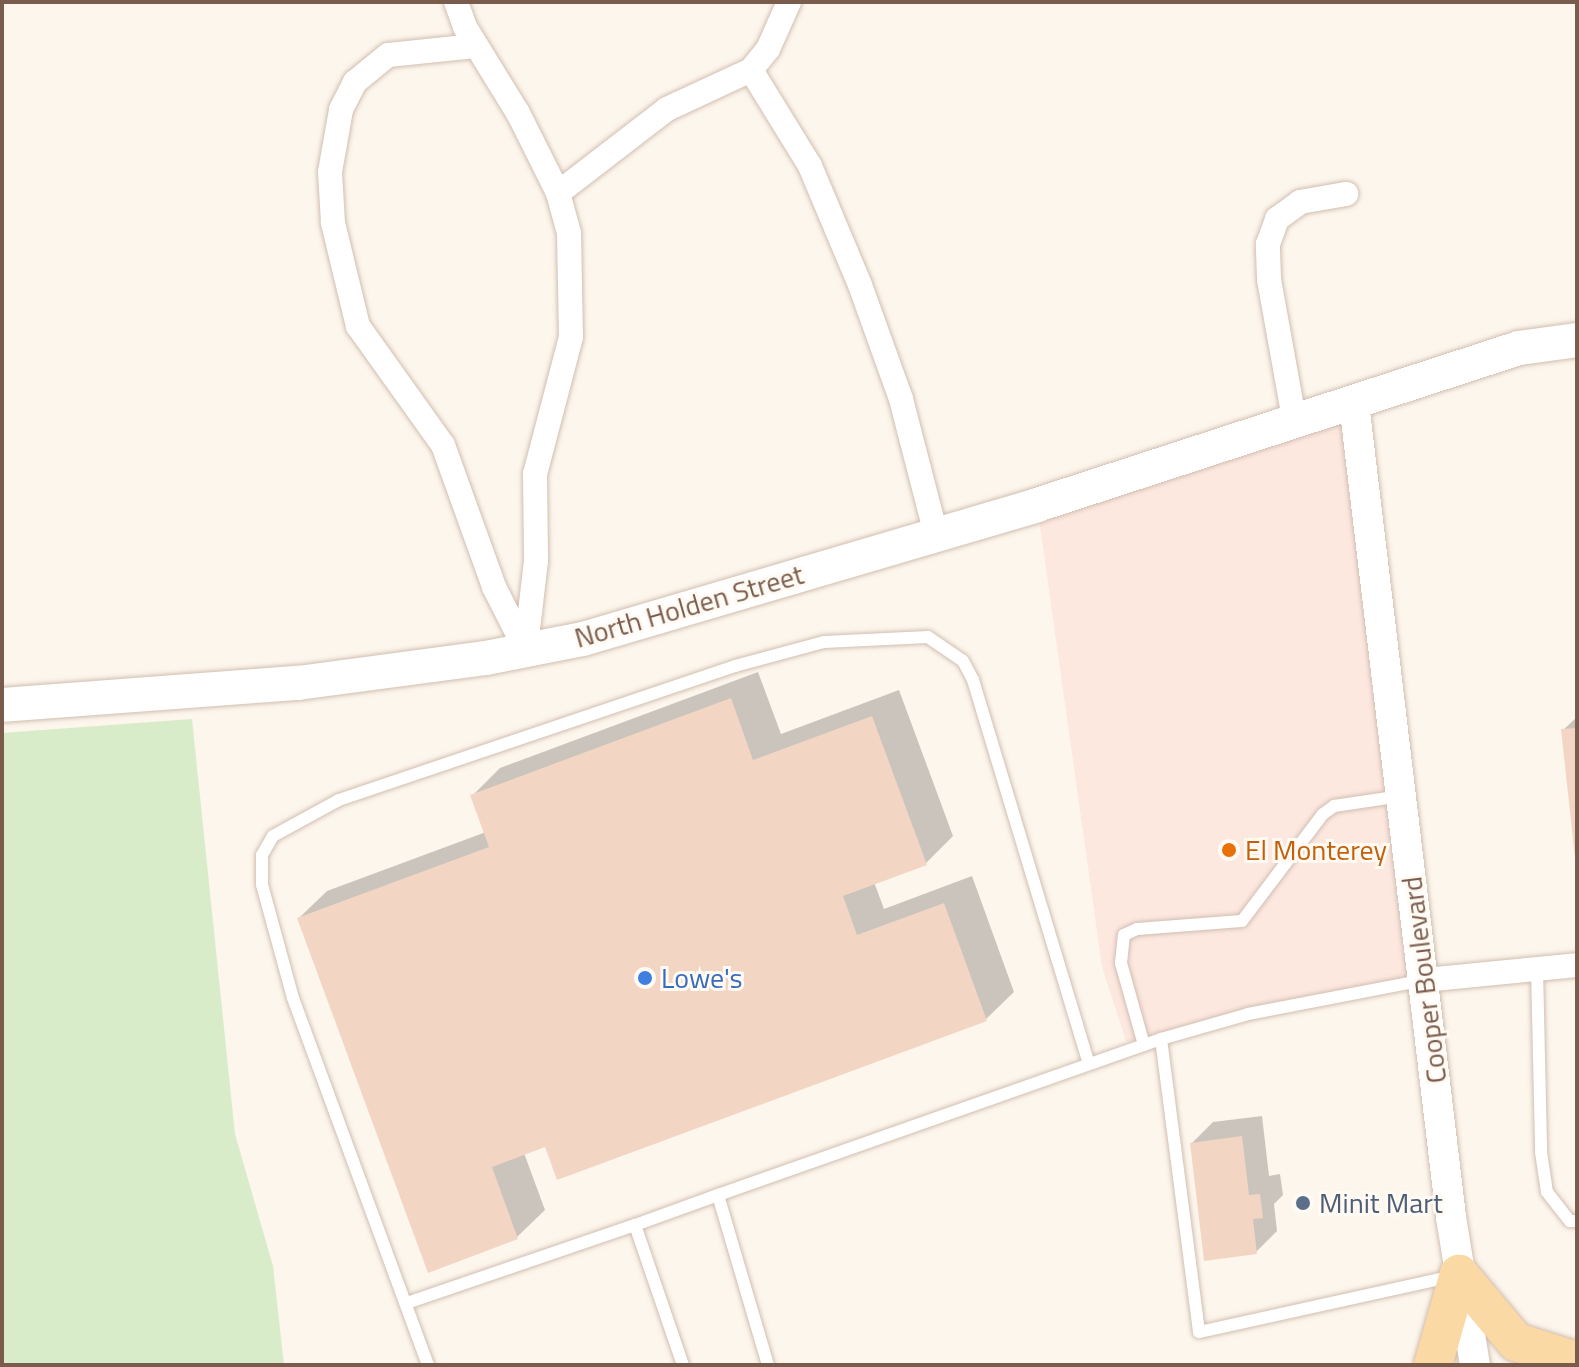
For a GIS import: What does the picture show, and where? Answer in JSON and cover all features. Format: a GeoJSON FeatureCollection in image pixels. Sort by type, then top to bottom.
{"type":"FeatureCollection","features":[{"type":"Feature","properties":{"kind":"main road","name":"North Holden Street"},"geometry":{"type":"LineString","coordinates":[[2,705],[298,683],[583,639],[1295,424],[1519,348],[1577,340]]}},
{"type":"Feature","properties":{"kind":"main road"},"geometry":{"type":"LineString","coordinates":[[1459,1274],[1516,1342],[1577,1361]]}},
{"type":"Feature","properties":{"kind":"main road"},"geometry":{"type":"LineString","coordinates":[[1433,1365],[1459,1274]]}},
{"type":"Feature","properties":{"kind":"street"},"geometry":{"type":"LineString","coordinates":[[456,2],[475,46],[518,113],[558,193],[569,233],[571,337],[558,403],[535,474],[536,561],[526,650]]}},
{"type":"Feature","properties":{"kind":"street"},"geometry":{"type":"LineString","coordinates":[[558,193],[667,109],[751,70],[768,49],[789,2]]}},
{"type":"Feature","properties":{"kind":"street"},"geometry":{"type":"LineString","coordinates":[[475,46],[388,55],[355,82],[341,110],[330,172],[333,223],[358,326],[443,445],[494,587],[526,650]]}},
{"type":"Feature","properties":{"kind":"street"},"geometry":{"type":"LineString","coordinates":[[751,70],[810,166],[860,285],[901,399],[936,534]]}},
{"type":"Feature","properties":{"kind":"street"},"geometry":{"type":"LineString","coordinates":[[1295,424],[1269,279],[1268,244],[1277,219],[1300,202],[1346,194]]}},
{"type":"Feature","properties":{"kind":"street","name":"Cooper Boulevard"},"geometry":{"type":"LineString","coordinates":[[1354,403],[1459,1274],[1475,1365]]}},
{"type":"Feature","properties":{"kind":"street"},"geometry":{"type":"LineString","coordinates":[[1425,980],[1577,965]]}},
{"type":"Feature","properties":{"kind":"lane"},"geometry":{"type":"LineString","coordinates":[[428,1365],[293,998],[262,885],[262,855],[273,836],[297,820],[420,771],[809,646],[900,634],[928,637],[963,661],[973,680],[1089,1064]]}},
{"type":"Feature","properties":{"kind":"lane"},"geometry":{"type":"LineString","coordinates":[[1144,1045],[1121,963],[1124,935],[1137,929],[1242,921],[1323,814],[1334,806],[1402,796]]}},
{"type":"Feature","properties":{"kind":"lane"},"geometry":{"type":"LineString","coordinates":[[1537,969],[1541,1152],[1547,1192],[1570,1221],[1577,1221]]}},
{"type":"Feature","properties":{"kind":"lane"},"geometry":{"type":"LineString","coordinates":[[407,1303],[1161,1039],[1248,1014],[1425,980]]}},
{"type":"Feature","properties":{"kind":"lane"},"geometry":{"type":"LineString","coordinates":[[1161,1039],[1199,1332],[1459,1274]]}},
{"type":"Feature","properties":{"kind":"lane"},"geometry":{"type":"LineString","coordinates":[[718,1195],[768,1365]]}},
{"type":"Feature","properties":{"kind":"lane"},"geometry":{"type":"LineString","coordinates":[[635,1225],[683,1365]]}},
{"type":"Feature","properties":{"kind":"shaded area"},"geometry":{"type":"Polygon","coordinates":[[[1354,403],[1425,980],[1161,1039],[1126,1041],[1102,967],[1037,505],[1354,403]]]}},
{"type":"Feature","properties":{"kind":"green space"},"geometry":{"type":"Polygon","coordinates":[[[192,719],[235,1134],[273,1266],[284,1365],[2,1365],[2,733],[192,719]]]}},
{"type":"Feature","properties":{"kind":"building","name":"Lowe's"},"geometry":{"type":"Polygon","coordinates":[[[731,698],[753,760],[872,716],[927,865],[843,896],[857,935],[944,903],[987,1021],[557,1180],[545,1147],[492,1167],[518,1239],[428,1273],[297,918],[489,847],[470,795],[731,698]]]}},
{"type":"Feature","properties":{"kind":"building"},"geometry":{"type":"Polygon","coordinates":[[[1577,728],[1577,858],[1575,858],[1561,729],[1577,728]]]}},
{"type":"Feature","properties":{"kind":"building"},"geometry":{"type":"Polygon","coordinates":[[[1242,1136],[1249,1195],[1260,1194],[1263,1218],[1253,1219],[1257,1254],[1204,1261],[1190,1143],[1242,1136]]]}},
{"type":"Feature","properties":{"kind":"place","name":"El Monterey"},"geometry":{"type":"Point","coordinates":[1229,850]}},
{"type":"Feature","properties":{"kind":"place","name":"Lowe's"},"geometry":{"type":"Point","coordinates":[645,978]}},
{"type":"Feature","properties":{"kind":"place","name":"Minit Mart"},"geometry":{"type":"Point","coordinates":[1303,1203]}}]}
